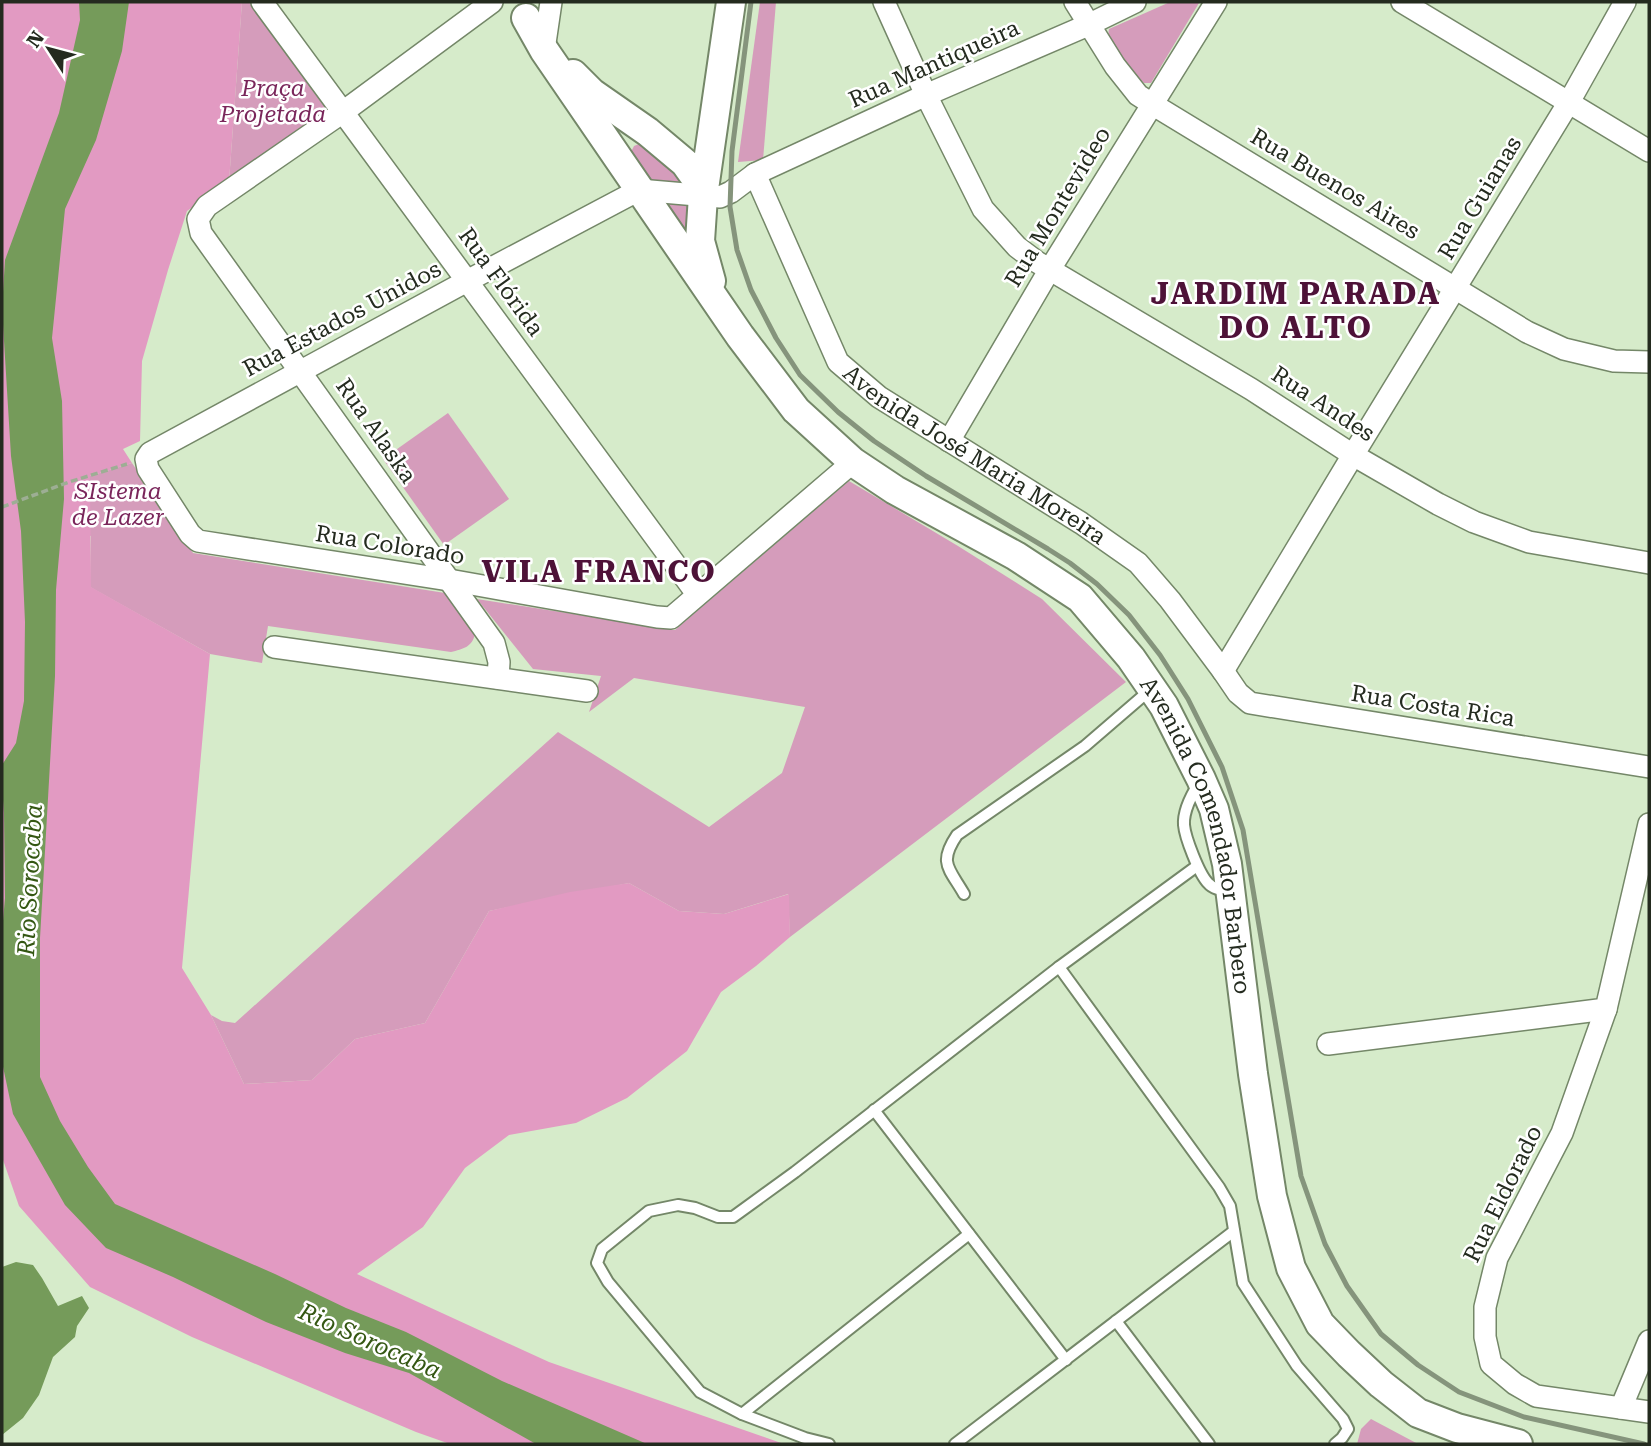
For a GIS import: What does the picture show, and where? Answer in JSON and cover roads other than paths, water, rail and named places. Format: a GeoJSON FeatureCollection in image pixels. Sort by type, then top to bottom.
{"type":"FeatureCollection","features":[{"type":"Feature","properties":{"kind":"main road"},"geometry":{"type":"LineString","coordinates":[[703,196],[731,2]]}},
{"type":"Feature","properties":{"kind":"main road","name":"Avenida Comendador Barbero"},"geometry":{"type":"LineString","coordinates":[[520,10],[717,304],[796,410],[852,462],[895,490],[1016,556],[1080,598],[1131,658],[1164,706],[1202,779],[1214,809],[1227,864],[1253,1074],[1272,1196],[1291,1268],[1320,1324],[1381,1384],[1418,1413],[1457,1428],[1518,1444]]}},
{"type":"Feature","properties":{"kind":"main road","name":"Avenida Comendador Barbero"},"geometry":{"type":"LineString","coordinates":[[545,44],[592,93],[654,137],[685,163],[695,177],[703,196],[700,241],[717,304]]}},
{"type":"Feature","properties":{"kind":"main road"},"geometry":{"type":"LineString","coordinates":[[622,163],[622,155],[631,141],[639,137],[654,137]]}},
{"type":"Feature","properties":{"kind":"street","name":"Rua Flórida"},"geometry":{"type":"LineString","coordinates":[[262,2],[697,594]]}},
{"type":"Feature","properties":{"kind":"street"},"geometry":{"type":"LineString","coordinates":[[342,112],[492,2]]}},
{"type":"Feature","properties":{"kind":"street"},"geometry":{"type":"LineString","coordinates":[[545,44],[551,2]]}},
{"type":"Feature","properties":{"kind":"street","name":"Rua Andes"},"geometry":{"type":"LineString","coordinates":[[884,2],[926,95],[983,209],[1017,247],[1251,389],[1353,455],[1438,504],[1485,526],[1529,542],[1649,563]]}},
{"type":"Feature","properties":{"kind":"street","name":"Rua Buenos Aires"},"geometry":{"type":"LineString","coordinates":[[1075,2],[1115,66],[1138,95],[1152,104],[1527,332],[1564,349],[1614,361],[1649,362]]}},
{"type":"Feature","properties":{"kind":"street","name":"Rua Mantiqueira"},"geometry":{"type":"LineString","coordinates":[[755,174],[1135,2]]}},
{"type":"Feature","properties":{"kind":"street","name":"Rua Montevideo"},"geometry":{"type":"LineString","coordinates":[[949,441],[1050,269],[1216,2]]}},
{"type":"Feature","properties":{"kind":"street","name":"Rua Guianas"},"geometry":{"type":"LineString","coordinates":[[1223,671],[1569,102],[1625,2]]}},
{"type":"Feature","properties":{"kind":"street"},"geometry":{"type":"LineString","coordinates":[[1414,5],[1649,150]]}},
{"type":"Feature","properties":{"kind":"street","name":"Rua Alaska"},"geometry":{"type":"LineString","coordinates":[[342,112],[207,206],[198,219],[201,233],[494,643],[499,662],[498,678]]}},
{"type":"Feature","properties":{"kind":"street"},"geometry":{"type":"LineString","coordinates":[[639,190],[720,197],[755,174]]}},
{"type":"Feature","properties":{"kind":"street","name":"Avenida José Maria Moreira"},"geometry":{"type":"LineString","coordinates":[[755,174],[838,362],[879,397],[1081,523],[1138,563],[1170,600],[1223,671]]}},
{"type":"Feature","properties":{"kind":"street","name":"Rua Estados Unidos"},"geometry":{"type":"LineString","coordinates":[[146,459],[150,453],[300,371],[639,190]]}},
{"type":"Feature","properties":{"kind":"street","name":"Rua Colorado"},"geometry":{"type":"LineString","coordinates":[[146,459],[148,469],[190,534],[198,541],[449,580],[657,617],[671,618],[697,594]]}},
{"type":"Feature","properties":{"kind":"street"},"geometry":{"type":"LineString","coordinates":[[697,594],[852,462]]}},
{"type":"Feature","properties":{"kind":"street"},"geometry":{"type":"LineString","coordinates":[[274,647],[587,691]]}},
{"type":"Feature","properties":{"kind":"street","name":"Rua Costa Rica"},"geometry":{"type":"LineString","coordinates":[[1223,671],[1238,693],[1251,703],[1649,767]]}},
{"type":"Feature","properties":{"kind":"street","name":"Rua Eldorado"},"geometry":{"type":"LineString","coordinates":[[1649,824],[1606,1009],[1562,1133],[1497,1258],[1485,1307],[1485,1337],[1491,1364],[1515,1384],[1536,1396],[1649,1412]]}},
{"type":"Feature","properties":{"kind":"street"},"geometry":{"type":"LineString","coordinates":[[1328,1044],[1606,1009]]}},
{"type":"Feature","properties":{"kind":"street"},"geometry":{"type":"LineString","coordinates":[[1621,1408],[1649,1341]]}},
{"type":"Feature","properties":{"kind":"lane"},"geometry":{"type":"LineString","coordinates":[[964,894],[946,862],[948,848],[957,835],[1085,746],[1152,689]]}},
{"type":"Feature","properties":{"kind":"lane"},"geometry":{"type":"LineString","coordinates":[[1202,779],[1190,797],[1184,824],[1197,866],[1208,883],[1215,888],[1231,892]]}},
{"type":"Feature","properties":{"kind":"lane"},"geometry":{"type":"LineString","coordinates":[[829,1444],[742,1414],[700,1392],[608,1282],[597,1263],[602,1249],[649,1211],[678,1205],[718,1217],[733,1217],[1059,967],[1197,866]]}},
{"type":"Feature","properties":{"kind":"lane"},"geometry":{"type":"LineString","coordinates":[[1059,967],[1219,1187],[1230,1206],[1243,1283],[1297,1366],[1343,1419],[1348,1429],[1335,1444]]}},
{"type":"Feature","properties":{"kind":"lane"},"geometry":{"type":"LineString","coordinates":[[874,1110],[1066,1360]]}},
{"type":"Feature","properties":{"kind":"lane"},"geometry":{"type":"LineString","coordinates":[[955,1444],[1234,1231]]}},
{"type":"Feature","properties":{"kind":"lane"},"geometry":{"type":"LineString","coordinates":[[742,1414],[969,1234]]}},
{"type":"Feature","properties":{"kind":"lane"},"geometry":{"type":"LineString","coordinates":[[1116,1321],[1209,1444]]}},
{"type":"Feature","properties":{"kind":"water","name":"Rio Sorocaba"},"geometry":{"type":"Polygon","coordinates":[[[79,2],[129,2],[122,51],[96,140],[65,209],[52,338],[62,401],[64,499],[56,590],[55,676],[40,938],[40,1077],[60,1121],[115,1204],[346,1308],[406,1332],[502,1381],[647,1444],[536,1444],[409,1373],[345,1353],[266,1322],[106,1248],[65,1205],[13,1114],[2,1062],[2,932],[5,898],[2,765],[16,743],[24,701],[25,622],[21,531],[11,456],[2,308],[5,260],[59,113],[80,20],[79,2]]]}},
{"type":"Feature","properties":{"kind":"water"},"geometry":{"type":"Polygon","coordinates":[[[16,1262],[33,1265],[58,1306],[82,1296],[89,1308],[77,1326],[75,1337],[53,1357],[39,1395],[23,1418],[2,1435],[2,1267],[16,1262]]]}},
{"type":"Feature","properties":{"kind":"railway"},"geometry":{"type":"LineString","coordinates":[[751,2],[732,151],[730,207],[737,250],[751,290],[776,338],[800,375],[838,412],[874,441],[926,476],[1048,549],[1097,584],[1129,615],[1160,655],[1188,699],[1222,767],[1243,830],[1301,1176],[1325,1244],[1347,1286],[1381,1334],[1418,1365],[1459,1392],[1524,1417],[1644,1444]]}},
{"type":"Feature","properties":{"kind":"district","name":"JARDIM PARADA DO ALTO"},"geometry":{"type":"Point","coordinates":[1296,310]}},
{"type":"Feature","properties":{"kind":"district","name":"VILA FRANCO"},"geometry":{"type":"Point","coordinates":[599,571]}},
{"type":"Feature","properties":{"kind":"park label","name":"Praça Projetada"},"geometry":{"type":"Point","coordinates":[273,101]}},
{"type":"Feature","properties":{"kind":"park label","name":"SIstema de Lazer"},"geometry":{"type":"Point","coordinates":[118,504]}}]}
